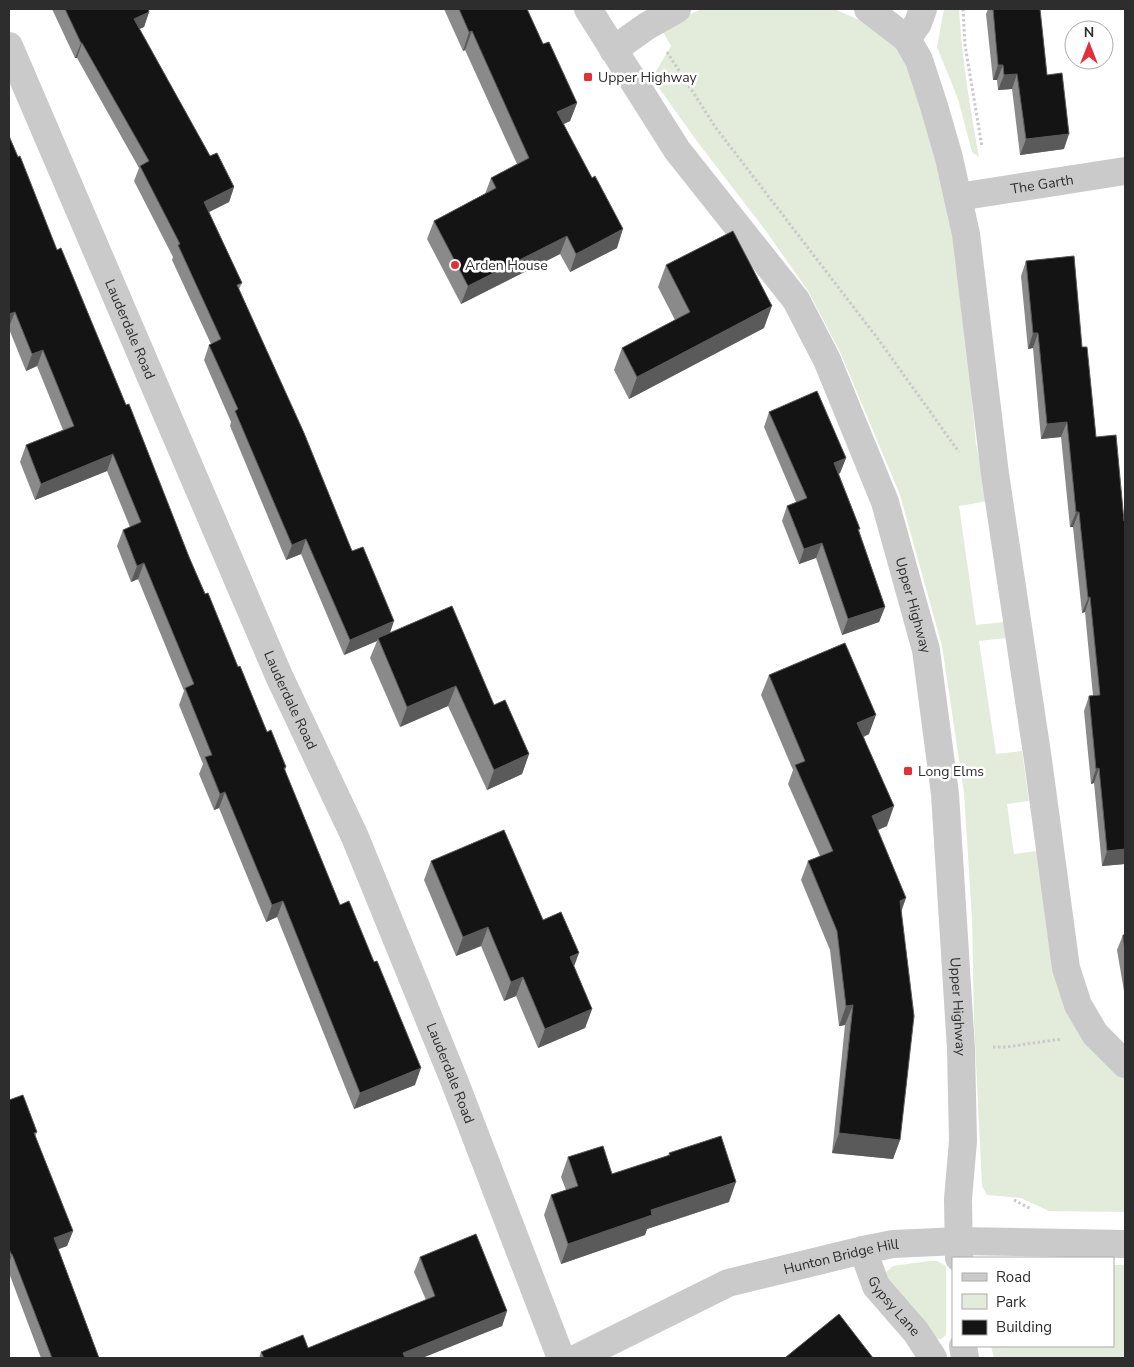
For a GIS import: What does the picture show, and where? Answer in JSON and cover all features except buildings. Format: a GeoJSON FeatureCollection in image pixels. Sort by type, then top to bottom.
{"type":"FeatureCollection","features":[{"type":"Feature","properties":{"kind":"street","name":"Upper Highway"},"geometry":{"type":"LineString","coordinates":[[588,9],[678,150],[796,300],[827,360],[884,502],[926,650],[945,794],[961,1048],[963,1141],[958,1199],[959,1250]]}},
{"type":"Feature","properties":{"kind":"street"},"geometry":{"type":"LineString","coordinates":[[613,50],[647,26],[677,9]]}},
{"type":"Feature","properties":{"kind":"street"},"geometry":{"type":"LineString","coordinates":[[868,9],[907,39],[919,60],[934,106],[958,197],[966,234],[995,474],[1038,760],[1066,968],[1078,1005],[1095,1034],[1125,1064]]}},
{"type":"Feature","properties":{"kind":"street"},"geometry":{"type":"LineString","coordinates":[[907,39],[918,23],[923,9]]}},
{"type":"Feature","properties":{"kind":"street","name":"Lauderdale Road"},"geometry":{"type":"LineString","coordinates":[[9,46],[279,676],[355,837],[454,1080],[562,1358]]}},
{"type":"Feature","properties":{"kind":"street","name":"The Garth"},"geometry":{"type":"LineString","coordinates":[[958,197],[1125,171]]}},
{"type":"Feature","properties":{"kind":"street","name":"Hunton Bridge Hill"},"geometry":{"type":"LineString","coordinates":[[577,1358],[728,1283],[862,1250],[893,1244],[959,1250],[1125,1244]]}},
{"type":"Feature","properties":{"kind":"street","name":"Gypsy Lane"},"geometry":{"type":"LineString","coordinates":[[862,1250],[876,1286],[916,1332],[933,1358]]}},
{"type":"Feature","properties":{"kind":"path"},"geometry":{"type":"LineString","coordinates":[[963,9],[965,46],[982,149]]}},
{"type":"Feature","properties":{"kind":"path"},"geometry":{"type":"LineString","coordinates":[[662,45],[716,128],[878,339],[960,454]]}},
{"type":"Feature","properties":{"kind":"path"},"geometry":{"type":"LineString","coordinates":[[988,1047],[1006,1047],[1062,1039]]}},
{"type":"Feature","properties":{"kind":"green space"},"geometry":{"type":"Polygon","coordinates":[[[702,9],[834,9],[862,21],[898,48],[909,66],[957,238],[976,444],[988,501],[959,506],[976,625],[1004,622],[1006,638],[979,641],[996,754],[1022,751],[1029,801],[1007,804],[1014,854],[1037,851],[1054,972],[1125,1075],[1125,1212],[1049,1211],[1021,1198],[987,1195],[982,1186],[974,1022],[972,919],[964,793],[942,646],[900,495],[841,354],[808,291],[766,231],[696,140],[652,78],[671,46],[663,32],[682,18],[702,9]]]}},
{"type":"Feature","properties":{"kind":"green space"},"geometry":{"type":"Polygon","coordinates":[[[944,9],[959,9],[972,120],[979,157],[972,152],[958,99],[937,47],[944,9]]]}},
{"type":"Feature","properties":{"kind":"green space"},"geometry":{"type":"Polygon","coordinates":[[[937,1261],[946,1266],[946,1335],[941,1339],[933,1338],[882,1276],[893,1266],[937,1261]]]}},
{"type":"Feature","properties":{"kind":"green space"},"geometry":{"type":"Polygon","coordinates":[[[1114,1265],[1125,1265],[1125,1358],[994,1358],[991,1347],[1114,1347],[1114,1265]]]}},
{"type":"Feature","properties":{"kind":"place","name":"Upper Highway"},"geometry":{"type":"Point","coordinates":[588,77]}},
{"type":"Feature","properties":{"kind":"place","name":"Arden House"},"geometry":{"type":"Point","coordinates":[455,265]}},
{"type":"Feature","properties":{"kind":"place","name":"Long Elms"},"geometry":{"type":"Point","coordinates":[908,771]}}]}
